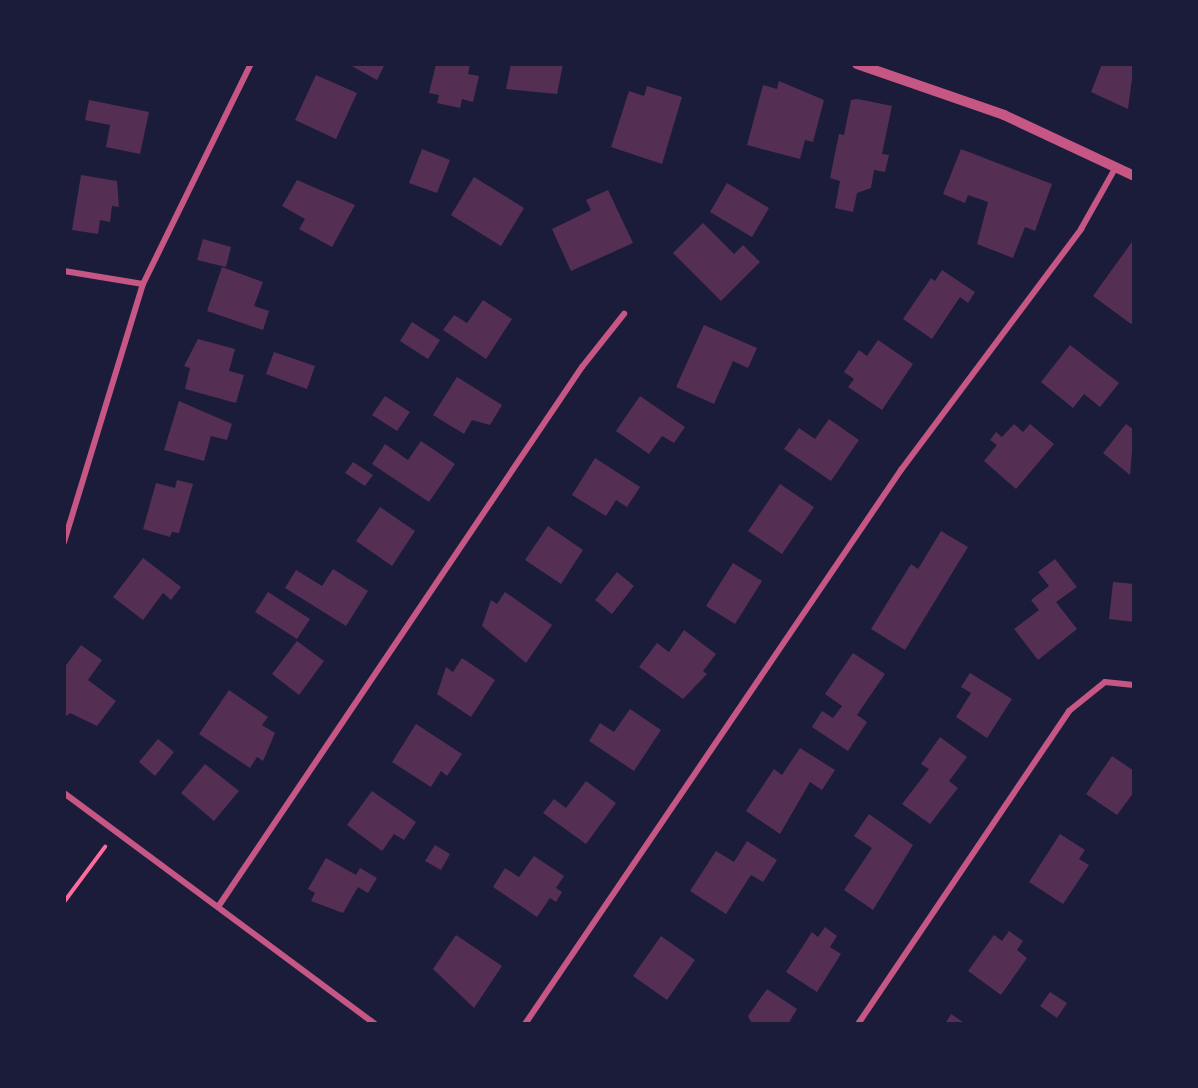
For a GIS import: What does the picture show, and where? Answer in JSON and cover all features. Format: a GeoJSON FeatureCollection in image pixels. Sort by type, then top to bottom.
{"type":"FeatureCollection","features":[{"type":"Feature","properties":{"kind":"street"},"geometry":{"type":"LineString","coordinates":[[64,542],[143,284],[251,64]]}},
{"type":"Feature","properties":{"kind":"street"},"geometry":{"type":"LineString","coordinates":[[857,64],[1004,115],[1132,172]]}},
{"type":"Feature","properties":{"kind":"street"},"geometry":{"type":"LineString","coordinates":[[525,1023],[901,470],[1082,229],[1116,166]]}},
{"type":"Feature","properties":{"kind":"street"},"geometry":{"type":"LineString","coordinates":[[64,271],[143,284]]}},
{"type":"Feature","properties":{"kind":"street"},"geometry":{"type":"LineString","coordinates":[[218,907],[582,367],[624,314]]}},
{"type":"Feature","properties":{"kind":"street"},"geometry":{"type":"LineString","coordinates":[[858,1023],[1069,711],[1105,682],[1134,686]]}},
{"type":"Feature","properties":{"kind":"street"},"geometry":{"type":"LineString","coordinates":[[64,793],[375,1023]]}},
{"type":"Feature","properties":{"kind":"path"},"geometry":{"type":"LineString","coordinates":[[64,902],[117,832]]}},
{"type":"Feature","properties":{"kind":"building"},"geometry":{"type":"Polygon","coordinates":[[[348,64],[385,64],[377,80],[348,64]]]}},
{"type":"Feature","properties":{"kind":"building"},"geometry":{"type":"Polygon","coordinates":[[[436,64],[470,64],[468,74],[479,76],[473,102],[462,99],[460,108],[437,103],[439,95],[429,93],[436,64]]]}},
{"type":"Feature","properties":{"kind":"building"},"geometry":{"type":"Polygon","coordinates":[[[511,64],[563,64],[557,94],[506,89],[511,64]]]}},
{"type":"Feature","properties":{"kind":"building"},"geometry":{"type":"Polygon","coordinates":[[[1102,64],[1134,64],[1128,109],[1091,92],[1102,64]]]}},
{"type":"Feature","properties":{"kind":"building"},"geometry":{"type":"Polygon","coordinates":[[[316,75],[357,93],[336,139],[295,120],[316,75]]]}},
{"type":"Feature","properties":{"kind":"building"},"geometry":{"type":"Polygon","coordinates":[[[779,81],[824,100],[813,142],[805,140],[800,159],[747,145],[763,85],[777,89],[779,81]]]}},
{"type":"Feature","properties":{"kind":"building"},"geometry":{"type":"Polygon","coordinates":[[[647,86],[682,97],[662,164],[611,147],[629,91],[644,96],[647,86]]]}},
{"type":"Feature","properties":{"kind":"building"},"geometry":{"type":"Polygon","coordinates":[[[858,99],[892,106],[882,154],[889,155],[885,172],[874,170],[871,188],[857,193],[853,212],[835,208],[840,181],[830,178],[839,134],[844,135],[851,100],[858,99]]]}},
{"type":"Feature","properties":{"kind":"building"},"geometry":{"type":"Polygon","coordinates":[[[89,100],[149,112],[140,154],[106,147],[110,125],[85,120],[89,100]]]}},
{"type":"Feature","properties":{"kind":"building"},"geometry":{"type":"Polygon","coordinates":[[[422,149],[450,160],[437,193],[409,183],[422,149]]]}},
{"type":"Feature","properties":{"kind":"building"},"geometry":{"type":"Polygon","coordinates":[[[961,149],[1052,184],[1035,231],[1025,227],[1013,258],[977,244],[988,202],[968,195],[965,203],[943,194],[961,149]]]}},
{"type":"Feature","properties":{"kind":"building"},"geometry":{"type":"Polygon","coordinates":[[[81,175],[117,181],[119,207],[112,206],[110,222],[100,220],[98,234],[72,230],[81,175]]]}},
{"type":"Feature","properties":{"kind":"building"},"geometry":{"type":"Polygon","coordinates":[[[474,177],[524,208],[501,246],[451,215],[474,177]]]}},
{"type":"Feature","properties":{"kind":"building"},"geometry":{"type":"Polygon","coordinates":[[[297,180],[355,205],[332,247],[299,229],[305,219],[282,206],[297,180]]]}},
{"type":"Feature","properties":{"kind":"building"},"geometry":{"type":"Polygon","coordinates":[[[727,183],[769,208],[752,237],[710,212],[727,183]]]}},
{"type":"Feature","properties":{"kind":"building"},"geometry":{"type":"Polygon","coordinates":[[[608,190],[633,243],[571,271],[552,229],[591,210],[586,200],[608,190]]]}},
{"type":"Feature","properties":{"kind":"building"},"geometry":{"type":"Polygon","coordinates":[[[703,223],[734,254],[743,245],[760,262],[721,301],[673,253],[703,223]]]}},
{"type":"Feature","properties":{"kind":"building"},"geometry":{"type":"Polygon","coordinates":[[[203,239],[231,247],[226,267],[197,260],[203,239]]]}},
{"type":"Feature","properties":{"kind":"building"},"geometry":{"type":"Polygon","coordinates":[[[1134,239],[1134,321],[1131,324],[1093,296],[1134,239]]]}},
{"type":"Feature","properties":{"kind":"building"},"geometry":{"type":"Polygon","coordinates":[[[222,267],[263,282],[254,306],[269,311],[263,330],[207,311],[222,267]]]}},
{"type":"Feature","properties":{"kind":"building"},"geometry":{"type":"Polygon","coordinates":[[[942,270],[975,292],[968,303],[960,297],[932,339],[903,319],[931,278],[935,281],[942,270]]]}},
{"type":"Feature","properties":{"kind":"building"},"geometry":{"type":"Polygon","coordinates":[[[483,300],[512,319],[486,359],[443,330],[454,315],[467,323],[483,300]]]}},
{"type":"Feature","properties":{"kind":"building"},"geometry":{"type":"Polygon","coordinates":[[[412,322],[440,340],[428,359],[400,341],[412,322]]]}},
{"type":"Feature","properties":{"kind":"building"},"geometry":{"type":"Polygon","coordinates":[[[704,325],[757,348],[748,368],[733,361],[714,404],[676,387],[704,325]]]}},
{"type":"Feature","properties":{"kind":"building"},"geometry":{"type":"Polygon","coordinates":[[[198,339],[235,349],[229,371],[244,375],[236,403],[185,389],[190,368],[184,366],[198,339]]]}},
{"type":"Feature","properties":{"kind":"building"},"geometry":{"type":"Polygon","coordinates":[[[878,340],[913,364],[882,410],[848,387],[854,379],[844,372],[859,350],[867,356],[878,340]]]}},
{"type":"Feature","properties":{"kind":"building"},"geometry":{"type":"Polygon","coordinates":[[[1070,345],[1119,383],[1100,407],[1084,394],[1073,408],[1041,382],[1070,345]]]}},
{"type":"Feature","properties":{"kind":"building"},"geometry":{"type":"Polygon","coordinates":[[[274,352],[315,366],[307,389],[266,374],[274,352]]]}},
{"type":"Feature","properties":{"kind":"building"},"geometry":{"type":"Polygon","coordinates":[[[457,377],[502,405],[490,425],[472,420],[464,434],[433,415],[457,377]]]}},
{"type":"Feature","properties":{"kind":"building"},"geometry":{"type":"Polygon","coordinates":[[[385,396],[410,412],[397,431],[372,415],[385,396]]]}},
{"type":"Feature","properties":{"kind":"building"},"geometry":{"type":"Polygon","coordinates":[[[640,396],[685,427],[674,443],[662,436],[649,454],[616,431],[640,396]]]}},
{"type":"Feature","properties":{"kind":"building"},"geometry":{"type":"Polygon","coordinates":[[[179,401],[232,424],[227,440],[211,436],[204,461],[164,450],[179,401]]]}},
{"type":"Feature","properties":{"kind":"building"},"geometry":{"type":"Polygon","coordinates":[[[829,419],[859,440],[831,481],[784,449],[799,428],[815,439],[829,419]]]}},
{"type":"Feature","properties":{"kind":"building"},"geometry":{"type":"Polygon","coordinates":[[[1014,424],[1023,432],[1030,424],[1054,444],[1016,489],[984,461],[997,445],[990,440],[996,432],[1002,437],[1014,424]]]}},
{"type":"Feature","properties":{"kind":"building"},"geometry":{"type":"Polygon","coordinates":[[[1126,424],[1134,430],[1130,475],[1103,453],[1126,424]]]}},
{"type":"Feature","properties":{"kind":"building"},"geometry":{"type":"Polygon","coordinates":[[[421,441],[455,464],[429,502],[372,464],[385,444],[408,460],[421,441]]]}},
{"type":"Feature","properties":{"kind":"building"},"geometry":{"type":"Polygon","coordinates":[[[595,458],[640,487],[627,507],[616,500],[606,516],[572,495],[595,458]]]}},
{"type":"Feature","properties":{"kind":"building"},"geometry":{"type":"Polygon","coordinates":[[[353,462],[373,475],[365,486],[345,473],[353,462]]]}},
{"type":"Feature","properties":{"kind":"building"},"geometry":{"type":"Polygon","coordinates":[[[177,480],[193,484],[179,533],[172,532],[170,537],[143,529],[156,483],[175,488],[177,480]]]}},
{"type":"Feature","properties":{"kind":"building"},"geometry":{"type":"Polygon","coordinates":[[[780,484],[814,507],[782,554],[748,531],[780,484]]]}},
{"type":"Feature","properties":{"kind":"building"},"geometry":{"type":"Polygon","coordinates":[[[380,507],[415,531],[392,566],[356,541],[380,507]]]}},
{"type":"Feature","properties":{"kind":"building"},"geometry":{"type":"Polygon","coordinates":[[[548,526],[583,550],[561,584],[525,560],[548,526]]]}},
{"type":"Feature","properties":{"kind":"building"},"geometry":{"type":"Polygon","coordinates":[[[941,531],[968,547],[905,650],[871,629],[911,564],[918,569],[941,531]]]}},
{"type":"Feature","properties":{"kind":"building"},"geometry":{"type":"Polygon","coordinates":[[[143,558],[181,587],[171,600],[163,593],[143,620],[113,597],[143,558]]]}},
{"type":"Feature","properties":{"kind":"building"},"geometry":{"type":"Polygon","coordinates":[[[1055,559],[1077,587],[1056,602],[1077,629],[1038,660],[1014,629],[1039,610],[1031,600],[1049,586],[1038,572],[1055,559]]]}},
{"type":"Feature","properties":{"kind":"building"},"geometry":{"type":"Polygon","coordinates":[[[733,563],[762,581],[735,624],[706,606],[733,563]]]}},
{"type":"Feature","properties":{"kind":"building"},"geometry":{"type":"Polygon","coordinates":[[[333,569],[368,591],[346,626],[285,588],[296,570],[322,586],[333,569]]]}},
{"type":"Feature","properties":{"kind":"building"},"geometry":{"type":"Polygon","coordinates":[[[617,572],[634,586],[612,614],[595,600],[617,572]]]}},
{"type":"Feature","properties":{"kind":"building"},"geometry":{"type":"Polygon","coordinates":[[[1113,582],[1134,584],[1134,622],[1109,619],[1113,582]]]}},
{"type":"Feature","properties":{"kind":"building"},"geometry":{"type":"Polygon","coordinates":[[[268,592],[310,619],[297,639],[255,612],[268,592]]]}},
{"type":"Feature","properties":{"kind":"building"},"geometry":{"type":"Polygon","coordinates":[[[505,592],[552,625],[526,663],[482,626],[491,600],[497,604],[505,592]]]}},
{"type":"Feature","properties":{"kind":"building"},"geometry":{"type":"Polygon","coordinates":[[[684,630],[716,654],[703,671],[707,674],[683,699],[639,667],[657,643],[669,652],[684,630]]]}},
{"type":"Feature","properties":{"kind":"building"},"geometry":{"type":"Polygon","coordinates":[[[297,641],[324,661],[299,695],[272,674],[297,641]]]}},
{"type":"Feature","properties":{"kind":"building"},"geometry":{"type":"Polygon","coordinates":[[[81,645],[102,660],[88,680],[116,701],[97,726],[70,713],[64,718],[64,668],[81,645]]]}},
{"type":"Feature","properties":{"kind":"building"},"geometry":{"type":"Polygon","coordinates":[[[853,653],[885,674],[857,715],[867,722],[848,751],[812,727],[822,711],[833,718],[842,706],[825,694],[853,653]]]}},
{"type":"Feature","properties":{"kind":"building"},"geometry":{"type":"Polygon","coordinates":[[[462,658],[495,680],[471,717],[437,694],[446,667],[453,672],[462,658]]]}},
{"type":"Feature","properties":{"kind":"building"},"geometry":{"type":"Polygon","coordinates":[[[970,673],[1012,699],[987,738],[956,717],[971,693],[961,687],[970,673]]]}},
{"type":"Feature","properties":{"kind":"building"},"geometry":{"type":"Polygon","coordinates":[[[229,690],[268,717],[262,725],[275,733],[263,761],[257,757],[250,768],[199,734],[229,690]]]}},
{"type":"Feature","properties":{"kind":"building"},"geometry":{"type":"Polygon","coordinates":[[[630,709],[661,730],[634,771],[589,741],[600,723],[614,732],[630,709]]]}},
{"type":"Feature","properties":{"kind":"building"},"geometry":{"type":"Polygon","coordinates":[[[416,724],[462,754],[447,776],[441,771],[431,787],[392,762],[416,724]]]}},
{"type":"Feature","properties":{"kind":"building"},"geometry":{"type":"Polygon","coordinates":[[[940,737],[967,757],[949,781],[958,788],[930,824],[902,804],[929,769],[921,764],[940,737]]]}},
{"type":"Feature","properties":{"kind":"building"},"geometry":{"type":"Polygon","coordinates":[[[158,739],[174,752],[155,776],[139,762],[158,739]]]}},
{"type":"Feature","properties":{"kind":"building"},"geometry":{"type":"Polygon","coordinates":[[[800,748],[835,770],[822,790],[810,782],[780,834],[746,811],[774,769],[782,775],[800,748]]]}},
{"type":"Feature","properties":{"kind":"building"},"geometry":{"type":"Polygon","coordinates":[[[1112,756],[1134,771],[1134,792],[1117,815],[1086,794],[1112,756]]]}},
{"type":"Feature","properties":{"kind":"building"},"geometry":{"type":"Polygon","coordinates":[[[205,764],[239,791],[214,821],[181,793],[205,764]]]}},
{"type":"Feature","properties":{"kind":"building"},"geometry":{"type":"Polygon","coordinates":[[[586,781],[616,803],[586,844],[543,813],[554,799],[566,808],[586,781]]]}},
{"type":"Feature","properties":{"kind":"building"},"geometry":{"type":"Polygon","coordinates":[[[372,791],[416,822],[404,840],[394,834],[382,851],[347,825],[372,791]]]}},
{"type":"Feature","properties":{"kind":"building"},"geometry":{"type":"Polygon","coordinates":[[[869,814],[913,845],[873,910],[844,890],[872,848],[854,836],[869,814]]]}},
{"type":"Feature","properties":{"kind":"building"},"geometry":{"type":"Polygon","coordinates":[[[1060,834],[1085,850],[1079,859],[1089,865],[1063,904],[1029,882],[1060,834]]]}},
{"type":"Feature","properties":{"kind":"building"},"geometry":{"type":"Polygon","coordinates":[[[747,841],[777,860],[763,882],[751,875],[726,914],[690,891],[716,851],[734,862],[747,841]]]}},
{"type":"Feature","properties":{"kind":"building"},"geometry":{"type":"Polygon","coordinates":[[[435,845],[450,854],[441,870],[425,861],[435,845]]]}},
{"type":"Feature","properties":{"kind":"building"},"geometry":{"type":"Polygon","coordinates":[[[534,856],[564,876],[556,888],[562,892],[556,902],[550,898],[537,917],[493,887],[505,868],[519,877],[534,856]]]}},
{"type":"Feature","properties":{"kind":"building"},"geometry":{"type":"Polygon","coordinates":[[[326,858],[356,875],[360,868],[377,878],[368,893],[358,887],[343,913],[311,901],[315,893],[308,889],[326,858]]]}},
{"type":"Feature","properties":{"kind":"building"},"geometry":{"type":"Polygon","coordinates":[[[825,927],[837,936],[830,947],[841,954],[817,992],[786,972],[812,932],[818,937],[825,927]]]}},
{"type":"Feature","properties":{"kind":"building"},"geometry":{"type":"Polygon","coordinates":[[[1009,931],[1023,941],[1017,950],[1027,958],[1001,995],[968,971],[994,935],[1002,941],[1009,931]]]}},
{"type":"Feature","properties":{"kind":"building"},"geometry":{"type":"Polygon","coordinates":[[[456,935],[502,966],[474,1008],[433,969],[456,935]]]}},
{"type":"Feature","properties":{"kind":"building"},"geometry":{"type":"Polygon","coordinates":[[[661,936],[695,960],[667,1000],[633,976],[661,936]]]}},
{"type":"Feature","properties":{"kind":"building"},"geometry":{"type":"Polygon","coordinates":[[[767,989],[797,1009],[788,1024],[752,1024],[748,1016],[767,989]]]}},
{"type":"Feature","properties":{"kind":"building"},"geometry":{"type":"Polygon","coordinates":[[[1050,992],[1067,1003],[1057,1018],[1040,1006],[1050,992]]]}},
{"type":"Feature","properties":{"kind":"building"},"geometry":{"type":"Polygon","coordinates":[[[951,1014],[966,1024],[945,1024],[951,1014]]]}}]}
